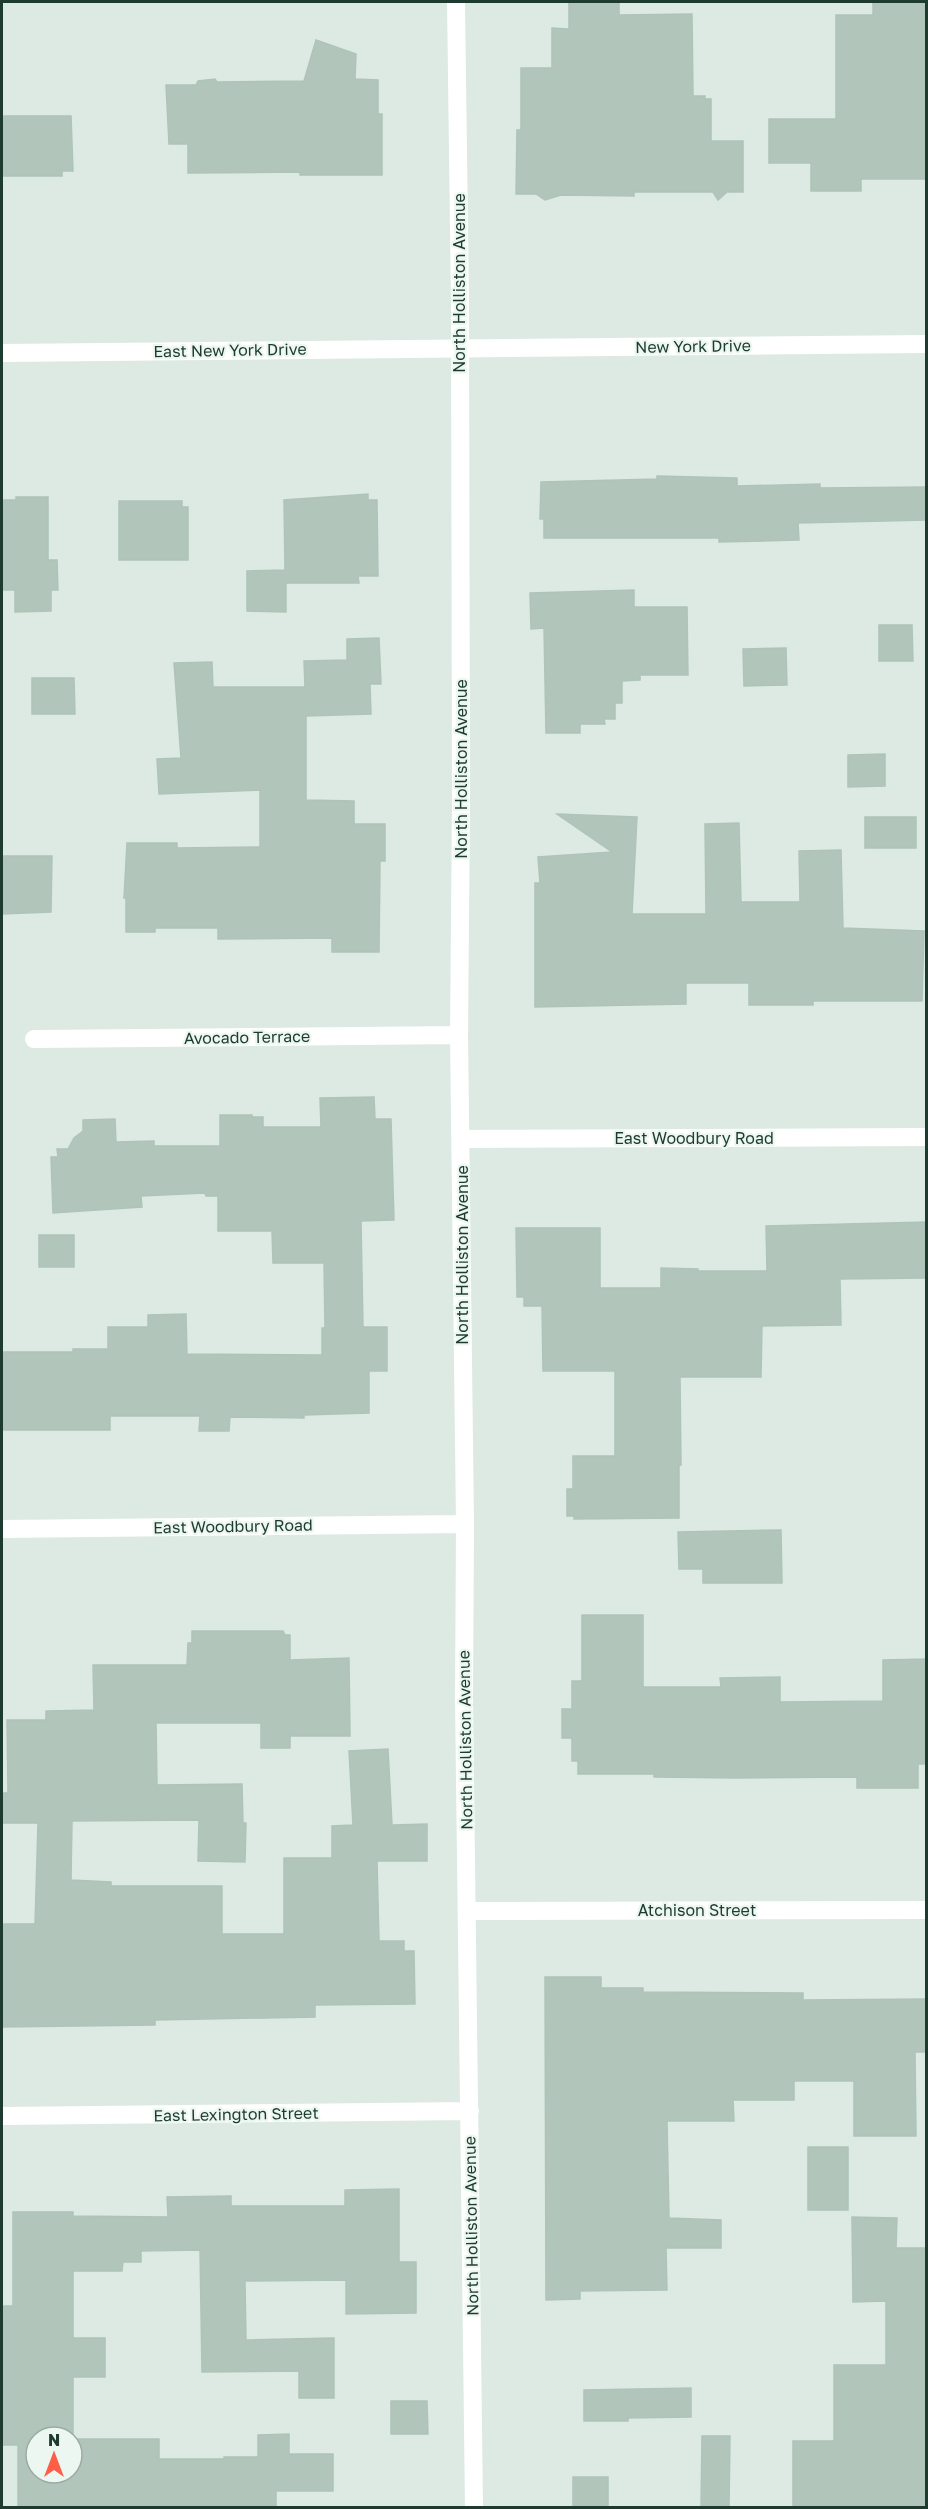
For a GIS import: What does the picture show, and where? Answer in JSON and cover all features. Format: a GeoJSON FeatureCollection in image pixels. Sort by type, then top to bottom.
{"type":"FeatureCollection","features":[{"type":"Feature","properties":{"kind":"street","name":"North Holliston Avenue"},"geometry":{"type":"LineString","coordinates":[[456,2],[461,805],[459,1035],[474,2508]]}},
{"type":"Feature","properties":{"kind":"street","name":"New York Drive"},"geometry":{"type":"LineString","coordinates":[[459,348],[927,344]]}},
{"type":"Feature","properties":{"kind":"street","name":"East New York Drive"},"geometry":{"type":"LineString","coordinates":[[2,353],[459,348]]}},
{"type":"Feature","properties":{"kind":"street","name":"Avocado Terrace"},"geometry":{"type":"LineString","coordinates":[[34,1039],[459,1035]]}},
{"type":"Feature","properties":{"kind":"street","name":"East Woodbury Road"},"geometry":{"type":"LineString","coordinates":[[461,1139],[927,1137]]}},
{"type":"Feature","properties":{"kind":"street","name":"East Woodbury Road"},"geometry":{"type":"LineString","coordinates":[[2,1529],[465,1524]]}},
{"type":"Feature","properties":{"kind":"street","name":"Atchison Street"},"geometry":{"type":"LineString","coordinates":[[468,1911],[927,1910]]}},
{"type":"Feature","properties":{"kind":"street","name":"East Lexington Street"},"geometry":{"type":"LineString","coordinates":[[2,2116],[470,2111]]}},
{"type":"Feature","properties":{"kind":"building"},"geometry":{"type":"Polygon","coordinates":[[[569,2],[619,2],[619,15],[692,14],[693,96],[705,96],[705,99],[711,99],[711,141],[743,141],[743,192],[727,192],[718,200],[713,192],[634,192],[634,196],[561,195],[545,200],[536,194],[516,194],[517,130],[521,130],[521,68],[552,68],[552,28],[569,29],[569,2]]]}},
{"type":"Feature","properties":{"kind":"building"},"geometry":{"type":"Polygon","coordinates":[[[873,2],[926,2],[927,179],[861,179],[861,191],[811,191],[811,163],[769,163],[769,119],[836,119],[836,15],[873,15],[873,2]]]}},
{"type":"Feature","properties":{"kind":"building"},"geometry":{"type":"Polygon","coordinates":[[[316,40],[356,54],[355,79],[378,80],[378,114],[382,114],[382,175],[300,175],[300,172],[188,173],[188,144],[169,144],[166,85],[196,85],[198,81],[215,79],[217,82],[304,81],[316,40]]]}},
{"type":"Feature","properties":{"kind":"building"},"geometry":{"type":"Polygon","coordinates":[[[2,116],[71,116],[73,171],[62,171],[62,176],[2,176],[2,116]]]}},
{"type":"Feature","properties":{"kind":"building"},"geometry":{"type":"Polygon","coordinates":[[[657,476],[737,478],[737,486],[820,484],[820,488],[927,487],[927,520],[798,523],[799,540],[719,542],[719,538],[544,538],[544,519],[540,519],[541,482],[657,479],[657,476]]]}},
{"type":"Feature","properties":{"kind":"building"},"geometry":{"type":"Polygon","coordinates":[[[368,494],[368,500],[377,500],[378,576],[358,576],[359,583],[286,583],[286,612],[247,611],[247,571],[285,570],[284,500],[368,494]]]}},
{"type":"Feature","properties":{"kind":"building"},"geometry":{"type":"Polygon","coordinates":[[[16,497],[48,497],[48,560],[57,560],[58,590],[51,590],[51,611],[15,612],[15,590],[2,590],[2,500],[16,500],[16,497]]]}},
{"type":"Feature","properties":{"kind":"building"},"geometry":{"type":"Polygon","coordinates":[[[119,501],[182,501],[182,507],[188,507],[188,560],[119,560],[119,501]]]}},
{"type":"Feature","properties":{"kind":"building"},"geometry":{"type":"Polygon","coordinates":[[[634,590],[634,607],[687,607],[688,675],[640,675],[640,680],[622,681],[622,703],[615,703],[615,719],[604,719],[605,724],[580,724],[580,733],[546,733],[544,628],[531,629],[530,593],[634,590]]]}},
{"type":"Feature","properties":{"kind":"building"},"geometry":{"type":"Polygon","coordinates":[[[879,625],[912,625],[913,661],[879,661],[879,625]]]}},
{"type":"Feature","properties":{"kind":"building"},"geometry":{"type":"Polygon","coordinates":[[[379,638],[381,684],[370,684],[371,714],[306,716],[306,800],[354,801],[354,824],[385,824],[385,861],[380,861],[379,952],[332,952],[332,938],[218,939],[218,928],[155,928],[155,932],[126,932],[126,898],[124,898],[127,843],[177,843],[177,848],[260,847],[260,790],[159,794],[157,759],[181,758],[174,663],[212,662],[213,687],[305,687],[304,661],[347,660],[347,639],[379,638]]]}},
{"type":"Feature","properties":{"kind":"building"},"geometry":{"type":"Polygon","coordinates":[[[786,648],[787,685],[744,686],[743,649],[786,648]]]}},
{"type":"Feature","properties":{"kind":"building"},"geometry":{"type":"Polygon","coordinates":[[[32,678],[74,678],[75,714],[32,714],[32,678]]]}},
{"type":"Feature","properties":{"kind":"building"},"geometry":{"type":"Polygon","coordinates":[[[885,754],[885,786],[848,787],[848,755],[885,754]]]}},
{"type":"Feature","properties":{"kind":"building"},"geometry":{"type":"Polygon","coordinates":[[[557,814],[637,817],[632,914],[706,914],[705,824],[739,823],[741,902],[800,902],[799,851],[841,850],[843,928],[924,931],[922,1001],[813,1001],[813,1005],[749,1005],[749,983],[686,983],[686,1004],[535,1007],[535,883],[540,883],[538,857],[612,852],[557,814]]]}},
{"type":"Feature","properties":{"kind":"building"},"geometry":{"type":"Polygon","coordinates":[[[865,817],[916,817],[916,848],[865,848],[865,817]]]}},
{"type":"Feature","properties":{"kind":"building"},"geometry":{"type":"Polygon","coordinates":[[[2,856],[52,856],[51,912],[2,914],[2,856]]]}},
{"type":"Feature","properties":{"kind":"building"},"geometry":{"type":"Polygon","coordinates":[[[374,1097],[375,1119],[391,1119],[394,1220],[361,1221],[363,1327],[387,1327],[387,1371],[369,1371],[369,1413],[304,1415],[304,1418],[230,1417],[229,1431],[199,1431],[200,1416],[110,1416],[110,1430],[2,1430],[2,1352],[73,1352],[73,1349],[108,1349],[108,1327],[148,1327],[148,1315],[186,1314],[187,1354],[322,1355],[322,1328],[325,1328],[324,1263],[273,1263],[272,1231],[218,1231],[218,1196],[206,1196],[205,1193],[141,1196],[142,1207],[53,1213],[51,1157],[58,1157],[57,1149],[68,1149],[74,1138],[83,1131],[83,1120],[115,1119],[116,1142],[154,1141],[154,1146],[220,1146],[220,1115],[263,1117],[263,1127],[321,1127],[320,1098],[374,1097]]]}},
{"type":"Feature","properties":{"kind":"building"},"geometry":{"type":"Polygon","coordinates":[[[927,1222],[927,1278],[840,1279],[841,1325],[762,1326],[761,1377],[680,1377],[679,1518],[574,1519],[574,1516],[567,1516],[567,1489],[573,1489],[573,1456],[615,1456],[615,1371],[543,1371],[542,1306],[524,1306],[524,1297],[517,1297],[516,1228],[600,1228],[600,1288],[661,1288],[661,1268],[698,1269],[698,1271],[767,1271],[766,1226],[927,1222]]]}},
{"type":"Feature","properties":{"kind":"building"},"geometry":{"type":"Polygon","coordinates":[[[39,1235],[74,1235],[74,1267],[39,1267],[39,1235]]]}},
{"type":"Feature","properties":{"kind":"building"},"geometry":{"type":"Polygon","coordinates":[[[781,1530],[782,1583],[703,1583],[703,1569],[679,1569],[678,1532],[781,1530]]]}},
{"type":"Feature","properties":{"kind":"building"},"geometry":{"type":"Polygon","coordinates":[[[582,1615],[643,1615],[643,1687],[721,1687],[720,1678],[780,1677],[780,1702],[883,1701],[883,1660],[927,1659],[927,1764],[918,1764],[918,1788],[857,1788],[857,1777],[737,1778],[654,1777],[654,1774],[578,1774],[578,1761],[572,1761],[572,1738],[562,1738],[562,1709],[572,1709],[572,1681],[582,1681],[582,1615]]]}},
{"type":"Feature","properties":{"kind":"building"},"geometry":{"type":"Polygon","coordinates":[[[192,1631],[283,1631],[285,1635],[290,1635],[290,1660],[349,1658],[350,1736],[290,1736],[290,1748],[261,1748],[261,1723],[156,1723],[157,1785],[242,1784],[243,1823],[246,1823],[245,1862],[198,1861],[199,1820],[72,1821],[71,1880],[111,1882],[111,1886],[222,1886],[222,1934],[284,1934],[284,1858],[332,1858],[332,1826],[353,1825],[349,1751],[388,1749],[392,1825],[427,1824],[427,1861],[377,1861],[379,1941],[404,1941],[404,1951],[414,1951],[415,2004],[315,2005],[315,2017],[155,2020],[155,2025],[2,2027],[2,1924],[35,1924],[38,1823],[2,1823],[2,1793],[8,1793],[7,1720],[46,1720],[46,1711],[94,1710],[93,1665],[187,1665],[188,1643],[192,1643],[192,1631]]]}},
{"type":"Feature","properties":{"kind":"building"},"geometry":{"type":"Polygon","coordinates":[[[545,1977],[601,1977],[601,1988],[643,1988],[643,1992],[803,1993],[803,2000],[927,1999],[927,2052],[915,2052],[916,2136],[854,2136],[854,2081],[794,2081],[794,2100],[733,2100],[734,2121],[667,2121],[669,2218],[721,2220],[721,2248],[666,2248],[667,2290],[580,2291],[580,2299],[546,2300],[545,1977]]]}},
{"type":"Feature","properties":{"kind":"building"},"geometry":{"type":"Polygon","coordinates":[[[808,2147],[848,2147],[848,2210],[808,2210],[808,2147]]]}},
{"type":"Feature","properties":{"kind":"building"},"geometry":{"type":"Polygon","coordinates":[[[399,2189],[399,2262],[416,2262],[416,2313],[346,2314],[346,2280],[245,2281],[246,2340],[334,2338],[334,2398],[299,2398],[299,2371],[202,2372],[200,2250],[141,2251],[141,2262],[123,2262],[122,2271],[73,2271],[73,2338],[105,2338],[105,2377],[73,2377],[73,2425],[24,2425],[24,2485],[84,2485],[84,2439],[159,2439],[159,2459],[224,2459],[224,2457],[258,2457],[258,2435],[289,2434],[289,2454],[333,2454],[333,2491],[276,2491],[276,2508],[18,2508],[18,2445],[2,2445],[2,2306],[13,2306],[13,2212],[73,2212],[73,2216],[168,2217],[167,2197],[231,2196],[231,2206],[345,2206],[345,2190],[399,2189]]]}},
{"type":"Feature","properties":{"kind":"building"},"geometry":{"type":"Polygon","coordinates":[[[852,2217],[897,2218],[896,2248],[927,2248],[927,2508],[793,2508],[793,2441],[834,2441],[834,2365],[886,2365],[886,2301],[853,2302],[852,2217]]]}},
{"type":"Feature","properties":{"kind":"building"},"geometry":{"type":"Polygon","coordinates":[[[691,2388],[691,2417],[584,2421],[584,2390],[691,2388]]]}},
{"type":"Feature","properties":{"kind":"building"},"geometry":{"type":"Polygon","coordinates":[[[391,2401],[427,2401],[428,2434],[391,2434],[391,2401]]]}},
{"type":"Feature","properties":{"kind":"building"},"geometry":{"type":"Polygon","coordinates":[[[702,2436],[730,2436],[729,2508],[701,2508],[702,2436]]]}},
{"type":"Feature","properties":{"kind":"building"},"geometry":{"type":"Polygon","coordinates":[[[573,2477],[608,2477],[608,2508],[573,2508],[573,2477]]]}}]}
